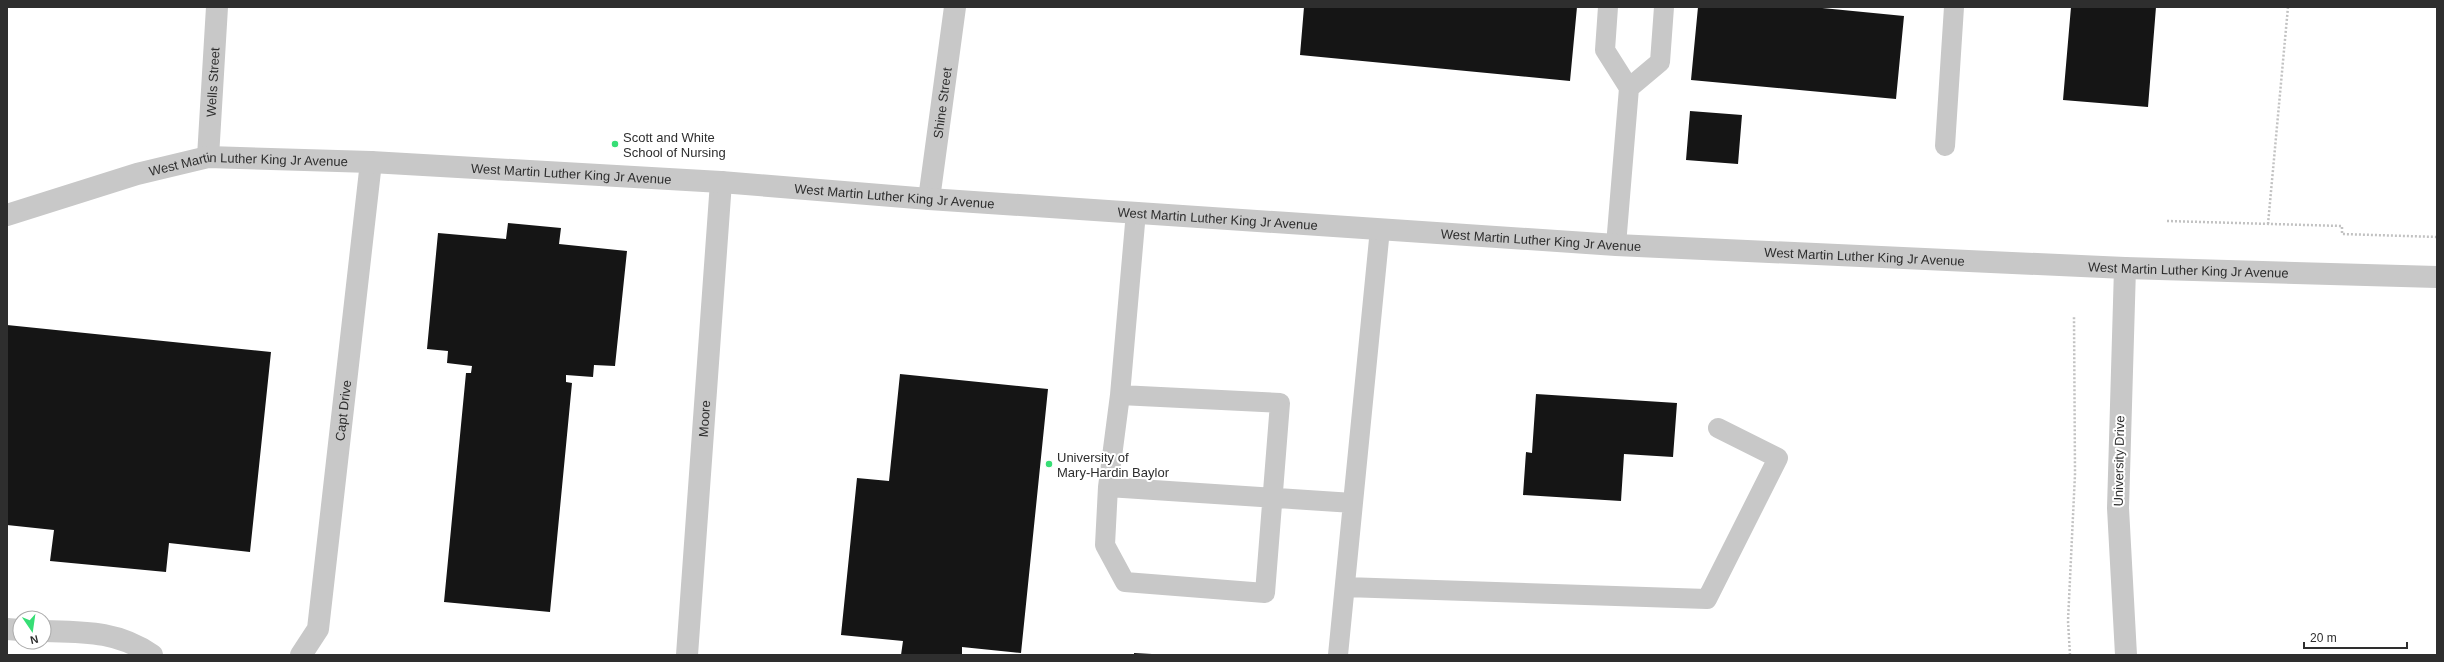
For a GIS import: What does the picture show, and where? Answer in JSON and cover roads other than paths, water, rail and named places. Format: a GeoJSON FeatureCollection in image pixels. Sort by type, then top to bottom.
{"type":"FeatureCollection","features":[{"type":"Feature","properties":{"kind":"street","name":"Wells Street"},"geometry":{"type":"LineString","coordinates":[[208,157],[217,7]]}},
{"type":"Feature","properties":{"kind":"street","name":"Shine Street"},"geometry":{"type":"LineString","coordinates":[[929,199],[955,7]]}},
{"type":"Feature","properties":{"kind":"street","name":"West Martin Luther King Jr Avenue"},"geometry":{"type":"LineString","coordinates":[[7,215],[137,174],[208,157],[371,162],[721,182],[929,199],[1616,244],[2125,268],[2437,277]]}},
{"type":"Feature","properties":{"kind":"street","name":"Capt Drive"},"geometry":{"type":"LineString","coordinates":[[301,655],[318,629],[371,162]]}},
{"type":"Feature","properties":{"kind":"street","name":"Moore"},"geometry":{"type":"LineString","coordinates":[[687,655],[721,182]]}},
{"type":"Feature","properties":{"kind":"street","name":"University Drive"},"geometry":{"type":"LineString","coordinates":[[2125,268],[2118,508],[2126,655]]}},
{"type":"Feature","properties":{"kind":"street"},"geometry":{"type":"LineString","coordinates":[[52,631],[96,632],[138,645],[152,655]]}},
{"type":"Feature","properties":{"kind":"lane"},"geometry":{"type":"LineString","coordinates":[[1608,7],[1605,50],[1629,88],[1616,244]]}},
{"type":"Feature","properties":{"kind":"lane"},"geometry":{"type":"LineString","coordinates":[[1629,88],[1660,62],[1664,7]]}},
{"type":"Feature","properties":{"kind":"lane"},"geometry":{"type":"LineString","coordinates":[[1945,146],[1954,7]]}},
{"type":"Feature","properties":{"kind":"lane"},"geometry":{"type":"LineString","coordinates":[[1120,395],[1280,403],[1264,593],[1126,582],[1105,545],[1108,487],[1120,395],[1136,212]]}},
{"type":"Feature","properties":{"kind":"lane"},"geometry":{"type":"LineString","coordinates":[[1338,655],[1380,229]]}},
{"type":"Feature","properties":{"kind":"lane"},"geometry":{"type":"LineString","coordinates":[[1345,587],[1707,599],[1778,458],[1718,428]]}},
{"type":"Feature","properties":{"kind":"lane"},"geometry":{"type":"LineString","coordinates":[[1108,487],[1353,503]]}},
{"type":"Feature","properties":{"kind":"place","name":"Scott and White School of Nursing"},"geometry":{"type":"Point","coordinates":[615,144]}},
{"type":"Feature","properties":{"kind":"place","name":"University of Mary-Hardin Baylor"},"geometry":{"type":"Point","coordinates":[1049,464]}}]}
